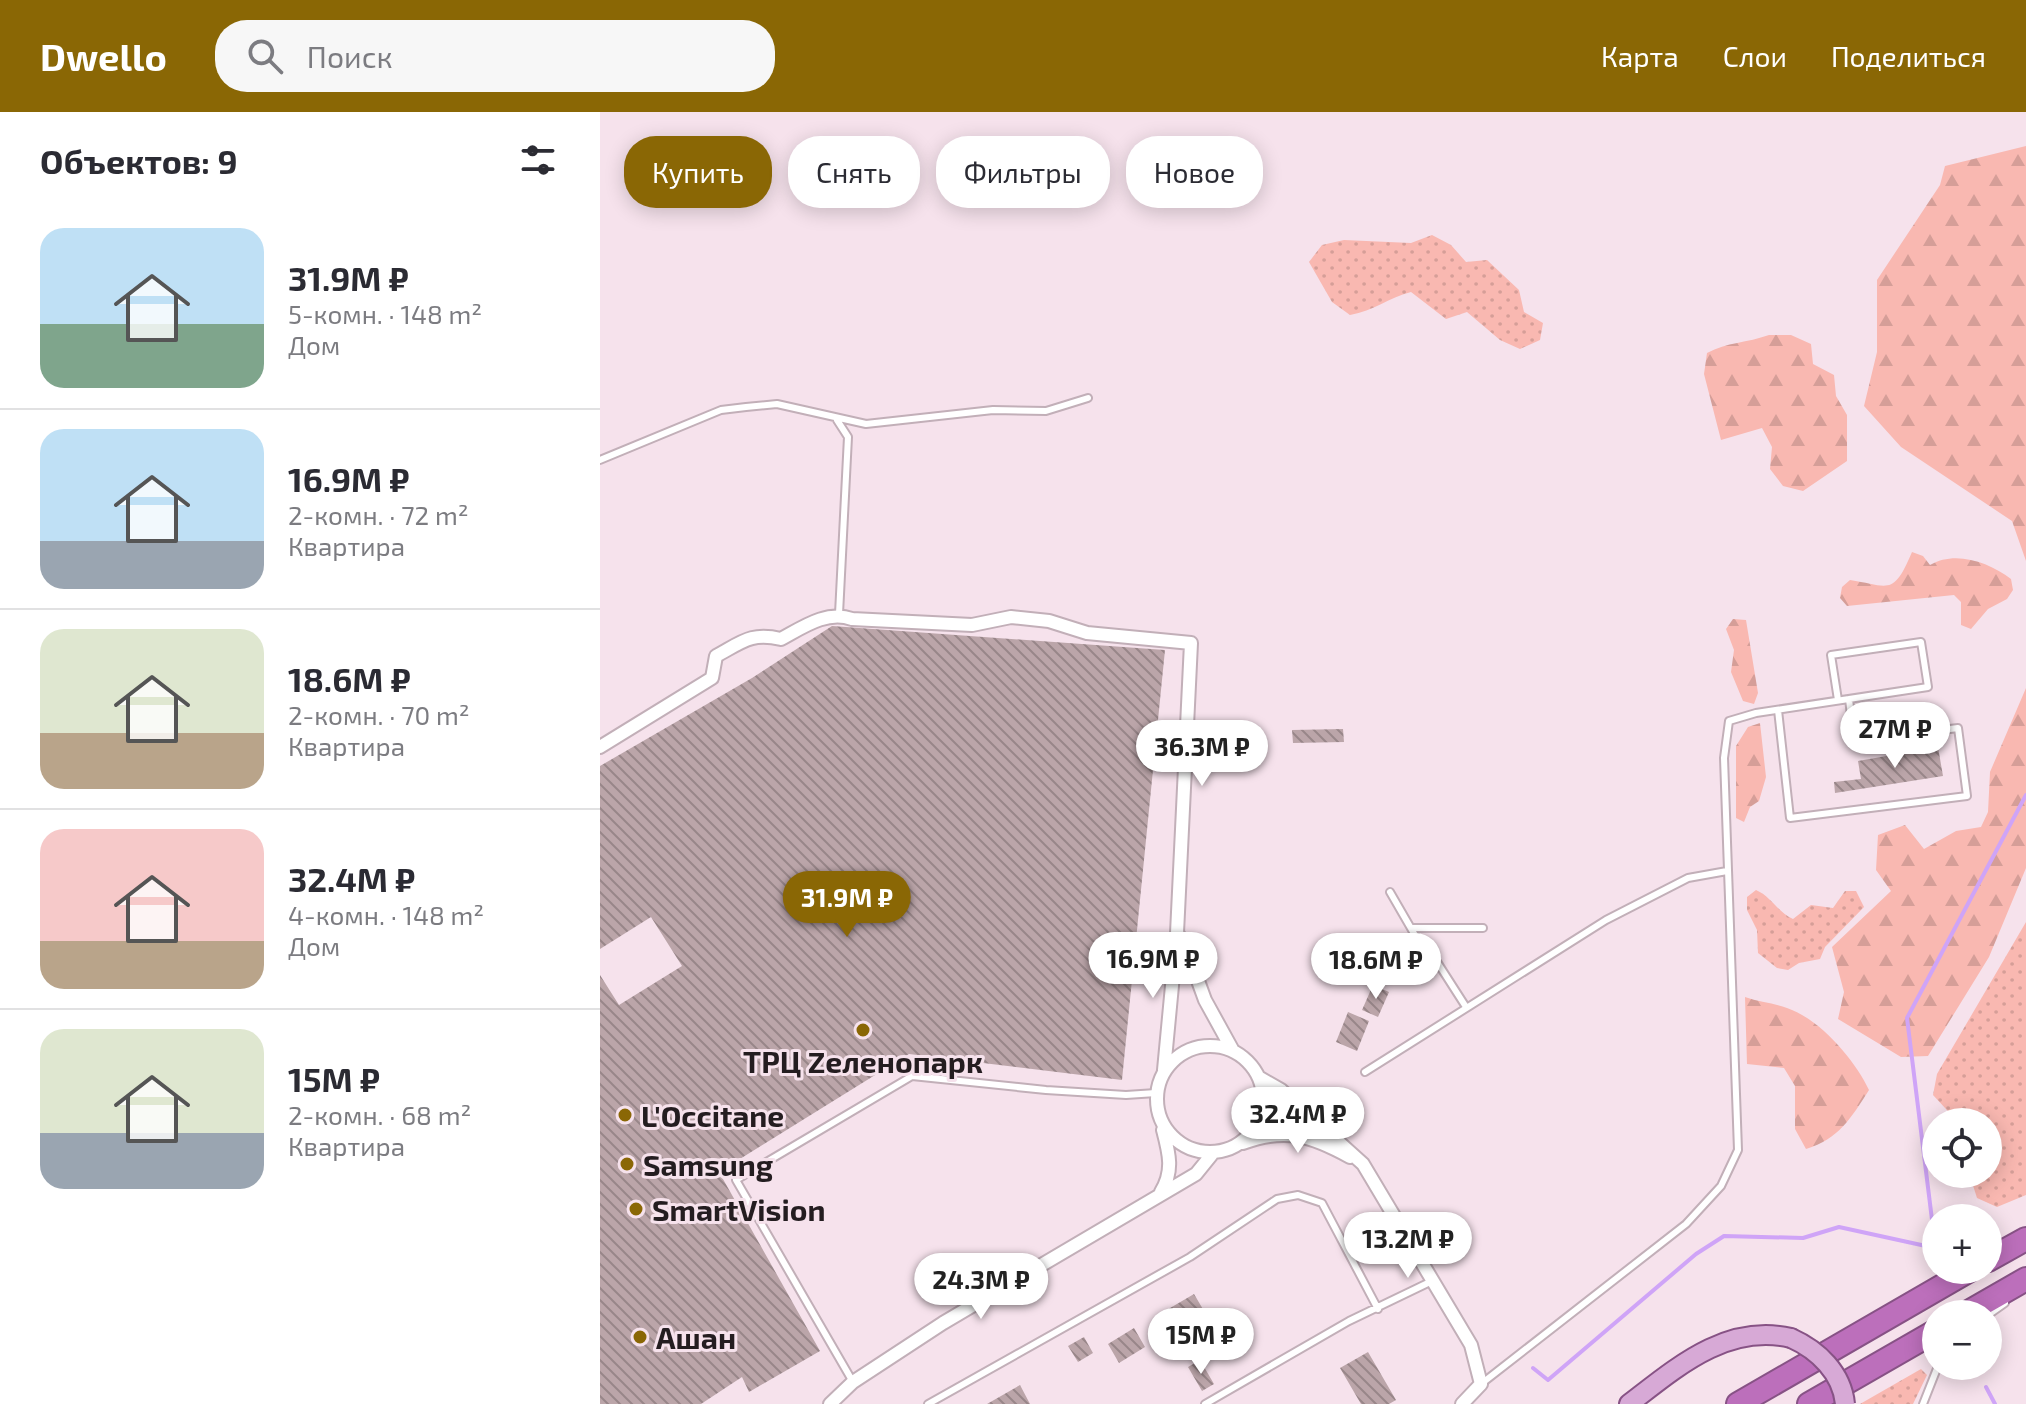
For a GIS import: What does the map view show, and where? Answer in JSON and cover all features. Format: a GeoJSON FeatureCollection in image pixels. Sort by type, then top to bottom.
{"type":"FeatureCollection","features":[{"type":"Feature","properties":{"kind":"highway"},"geometry":{"type":"LineString","coordinates":[[2002,1252],[2026,1239]]}},
{"type":"Feature","properties":{"kind":"highway"},"geometry":{"type":"LineString","coordinates":[[1989,1300],[2026,1279]]}},
{"type":"Feature","properties":{"kind":"highway"},"geometry":{"type":"LineString","coordinates":[[1738,1404],[1946,1284]]}},
{"type":"Feature","properties":{"kind":"highway"},"geometry":{"type":"LineString","coordinates":[[1809,1404],[1922,1339]]}},
{"type":"Feature","properties":{"kind":"main road"},"geometry":{"type":"LineString","coordinates":[[1629,1404],[1701,1352],[1732,1338],[1767,1332],[1791,1338],[1822,1357],[1837,1377],[1845,1404]]}},
{"type":"Feature","properties":{"kind":"street"},"geometry":{"type":"LineString","coordinates":[[600,747],[712,678],[716,656],[738,643],[758,634],[781,639],[839,614],[852,619],[972,625],[1011,617],[1049,621],[1087,633],[1191,643],[1177,933],[1164,1070],[1156,1093],[1170,1156],[1169,1178],[1159,1195]]}},
{"type":"Feature","properties":{"kind":"street"},"geometry":{"type":"LineString","coordinates":[[1177,933],[1185,945],[1205,1000],[1232,1049]]}},
{"type":"Feature","properties":{"kind":"street"},"geometry":{"type":"LineString","coordinates":[[1164,1070],[1177,1055],[1194,1047],[1213,1045],[1232,1049],[1249,1061],[1260,1078],[1264,1098],[1260,1118],[1249,1136],[1233,1147]]}},
{"type":"Feature","properties":{"kind":"street"},"geometry":{"type":"LineString","coordinates":[[1260,1078],[1281,1090],[1363,1164],[1430,1282],[1471,1345],[1481,1384],[1462,1404]]}},
{"type":"Feature","properties":{"kind":"street"},"geometry":{"type":"LineString","coordinates":[[1160,1121],[1173,1138],[1191,1150],[1213,1153],[1269,1134],[1292,1134],[1327,1144],[1363,1164]]}},
{"type":"Feature","properties":{"kind":"street"},"geometry":{"type":"LineString","coordinates":[[830,1404],[853,1382],[943,1323],[1196,1174],[1213,1153]]}},
{"type":"Feature","properties":{"kind":"lane"},"geometry":{"type":"LineString","coordinates":[[600,460],[721,410],[777,404],[837,420],[866,424],[993,410],[1046,411],[1088,398]]}},
{"type":"Feature","properties":{"kind":"lane"},"geometry":{"type":"LineString","coordinates":[[837,420],[848,437],[839,614]]}},
{"type":"Feature","properties":{"kind":"lane"},"geometry":{"type":"LineString","coordinates":[[1481,1384],[1686,1224],[1721,1186],[1738,1150],[1724,758],[1729,721],[1778,710],[1928,687],[1921,642],[1831,655],[1838,700]]}},
{"type":"Feature","properties":{"kind":"lane"},"geometry":{"type":"LineString","coordinates":[[1778,710],[1790,818],[1967,796],[1958,728],[1854,741],[1849,699]]}},
{"type":"Feature","properties":{"kind":"lane"},"geometry":{"type":"LineString","coordinates":[[1365,1072],[1606,920],[1688,878],[1727,871]]}},
{"type":"Feature","properties":{"kind":"lane"},"geometry":{"type":"LineString","coordinates":[[1390,892],[1427,956],[1432,954],[1466,1007]]}},
{"type":"Feature","properties":{"kind":"lane"},"geometry":{"type":"LineString","coordinates":[[1411,928],[1483,928]]}},
{"type":"Feature","properties":{"kind":"lane"},"geometry":{"type":"LineString","coordinates":[[853,1382],[736,1180],[912,1076],[1046,1090],[1126,1095],[1156,1093]]}},
{"type":"Feature","properties":{"kind":"lane"},"geometry":{"type":"LineString","coordinates":[[928,1404],[1190,1257],[1277,1199],[1298,1195],[1322,1203],[1378,1309]]}},
{"type":"Feature","properties":{"kind":"lane"},"geometry":{"type":"LineString","coordinates":[[1205,1404],[1349,1321],[1430,1282]]}},
{"type":"Feature","properties":{"kind":"lane"},"geometry":{"type":"LineString","coordinates":[[2002,1305],[2026,1289]]}},
{"type":"Feature","properties":{"kind":"lane"},"geometry":{"type":"LineString","coordinates":[[1923,1404],[1932,1380]]}},
{"type":"Feature","properties":{"kind":"green space"},"geometry":{"type":"Polygon","coordinates":[[[2026,146],[2026,561],[2012,521],[1901,447],[1864,406],[1877,352],[1877,280],[1940,185],[1945,166],[2026,146]]]}},
{"type":"Feature","properties":{"kind":"green space"},"geometry":{"type":"Polygon","coordinates":[[[1432,235],[1451,245],[1466,262],[1487,260],[1519,290],[1524,312],[1543,323],[1540,340],[1520,349],[1500,340],[1467,312],[1446,319],[1411,292],[1350,315],[1332,302],[1309,262],[1322,245],[1344,240],[1411,243],[1432,235]]]}},
{"type":"Feature","properties":{"kind":"green space"},"geometry":{"type":"Polygon","coordinates":[[[1769,335],[1791,335],[1811,344],[1813,364],[1834,375],[1836,396],[1847,415],[1847,461],[1803,491],[1783,486],[1770,469],[1772,447],[1762,428],[1721,440],[1704,374],[1707,353],[1769,335]]]}},
{"type":"Feature","properties":{"kind":"green space"},"geometry":{"type":"Polygon","coordinates":[[[1912,552],[1923,556],[1930,565],[1950,558],[1982,563],[2011,579],[2013,590],[2007,599],[1988,609],[1971,629],[1961,625],[1961,602],[1954,595],[1847,606],[1840,598],[1842,587],[1850,580],[1882,586],[1894,582],[1912,552]]]}},
{"type":"Feature","properties":{"kind":"green space"},"geometry":{"type":"Polygon","coordinates":[[[1733,619],[1746,620],[1758,693],[1754,704],[1743,701],[1731,672],[1734,650],[1726,629],[1733,619]]]}},
{"type":"Feature","properties":{"kind":"green space"},"geometry":{"type":"Polygon","coordinates":[[[2026,688],[2026,868],[1989,957],[1928,1056],[1901,1057],[1838,1019],[1844,992],[1832,947],[1891,891],[1876,870],[1878,835],[1905,825],[1924,849],[1956,831],[1981,827],[1988,812],[1990,772],[2026,688]]]}},
{"type":"Feature","properties":{"kind":"green space"},"geometry":{"type":"Polygon","coordinates":[[[1760,723],[1766,777],[1759,801],[1750,807],[1744,822],[1736,818],[1736,746],[1748,727],[1760,723]]]}},
{"type":"Feature","properties":{"kind":"green space"},"geometry":{"type":"Polygon","coordinates":[[[1756,890],[1793,919],[1811,905],[1833,908],[1845,891],[1856,891],[1864,907],[1825,947],[1820,959],[1799,963],[1788,970],[1777,968],[1758,953],[1757,930],[1747,910],[1747,897],[1756,890]]]}},
{"type":"Feature","properties":{"kind":"green space"},"geometry":{"type":"Polygon","coordinates":[[[2026,922],[2026,1195],[2002,1205],[1977,1198],[1974,1188],[2002,1188],[2002,1108],[1945,1108],[1933,1095],[1937,1074],[2026,922]]]}},
{"type":"Feature","properties":{"kind":"green space"},"geometry":{"type":"Polygon","coordinates":[[[1745,997],[1787,1008],[1812,1021],[1846,1054],[1869,1090],[1843,1126],[1827,1140],[1806,1149],[1795,1129],[1795,1086],[1784,1068],[1747,1064],[1745,997]]]}},
{"type":"Feature","properties":{"kind":"green space"},"geometry":{"type":"Polygon","coordinates":[[[1271,1093],[1304,1121],[1265,1124],[1271,1093]]]}},
{"type":"Feature","properties":{"kind":"green space"},"geometry":{"type":"Polygon","coordinates":[[[1922,1370],[1922,1380],[1925,1380],[1913,1404],[1860,1404],[1922,1370]]]}},
{"type":"Feature","properties":{"kind":"building","name":"ТРЦ Zеленопарк"},"geometry":{"type":"Polygon","coordinates":[[[832,626],[1165,650],[1122,1080],[909,1054],[719,1172],[820,1351],[749,1392],[742,1377],[701,1404],[600,1404],[600,975],[619,1005],[682,966],[651,917],[600,949],[600,766],[752,678],[832,626]]]}},
{"type":"Feature","properties":{"kind":"building"},"geometry":{"type":"Polygon","coordinates":[[[1343,729],[1344,742],[1293,743],[1292,730],[1343,729]]]}},
{"type":"Feature","properties":{"kind":"building"},"geometry":{"type":"Polygon","coordinates":[[[1938,747],[1943,776],[1835,793],[1834,782],[1861,779],[1858,761],[1938,747]]]}},
{"type":"Feature","properties":{"kind":"building"},"geometry":{"type":"Polygon","coordinates":[[[1424,961],[1429,962],[1434,972],[1410,984],[1403,971],[1424,961]]]}},
{"type":"Feature","properties":{"kind":"building"},"geometry":{"type":"Polygon","coordinates":[[[1373,985],[1389,992],[1378,1017],[1362,1010],[1373,985]]]}},
{"type":"Feature","properties":{"kind":"building"},"geometry":{"type":"Polygon","coordinates":[[[1348,1012],[1369,1021],[1357,1051],[1336,1042],[1348,1012]]]}},
{"type":"Feature","properties":{"kind":"building"},"geometry":{"type":"Polygon","coordinates":[[[1194,1294],[1207,1316],[1178,1333],[1165,1311],[1194,1294]]]}},
{"type":"Feature","properties":{"kind":"building"},"geometry":{"type":"Polygon","coordinates":[[[1134,1328],[1145,1347],[1119,1363],[1108,1344],[1134,1328]]]}},
{"type":"Feature","properties":{"kind":"building"},"geometry":{"type":"Polygon","coordinates":[[[1084,1337],[1093,1353],[1078,1362],[1068,1346],[1084,1337]]]}},
{"type":"Feature","properties":{"kind":"building"},"geometry":{"type":"Polygon","coordinates":[[[1368,1352],[1396,1400],[1389,1404],[1361,1404],[1340,1368],[1368,1352]]]}},
{"type":"Feature","properties":{"kind":"building"},"geometry":{"type":"Polygon","coordinates":[[[1200,1360],[1214,1384],[1202,1391],[1188,1367],[1200,1360]]]}},
{"type":"Feature","properties":{"kind":"building"},"geometry":{"type":"Polygon","coordinates":[[[1020,1385],[1030,1404],[987,1404],[1020,1385]]]}},
{"type":"Feature","properties":{"kind":"waterway"},"geometry":{"type":"LineString","coordinates":[[1930,1204],[1907,1018],[2026,795]]}},
{"type":"Feature","properties":{"kind":"waterway"},"geometry":{"type":"LineString","coordinates":[[1533,1368],[1548,1380],[1696,1254],[1724,1236],[1803,1238],[1839,1227],[1922,1245]]}},
{"type":"Feature","properties":{"kind":"waterway"},"geometry":{"type":"LineString","coordinates":[[1986,1387],[1995,1404]]}},
{"type":"Feature","properties":{"kind":"place","name":"ТРЦ Zеленопарк"},"geometry":{"type":"Point","coordinates":[863,1030]}},
{"type":"Feature","properties":{"kind":"place","name":"L'Occitane"},"geometry":{"type":"Point","coordinates":[625,1115]}},
{"type":"Feature","properties":{"kind":"place","name":"Samsung"},"geometry":{"type":"Point","coordinates":[627,1164]}},
{"type":"Feature","properties":{"kind":"place","name":"SmartVision"},"geometry":{"type":"Point","coordinates":[636,1209]}},
{"type":"Feature","properties":{"kind":"place","name":"Ашан"},"geometry":{"type":"Point","coordinates":[640,1337]}}]}
